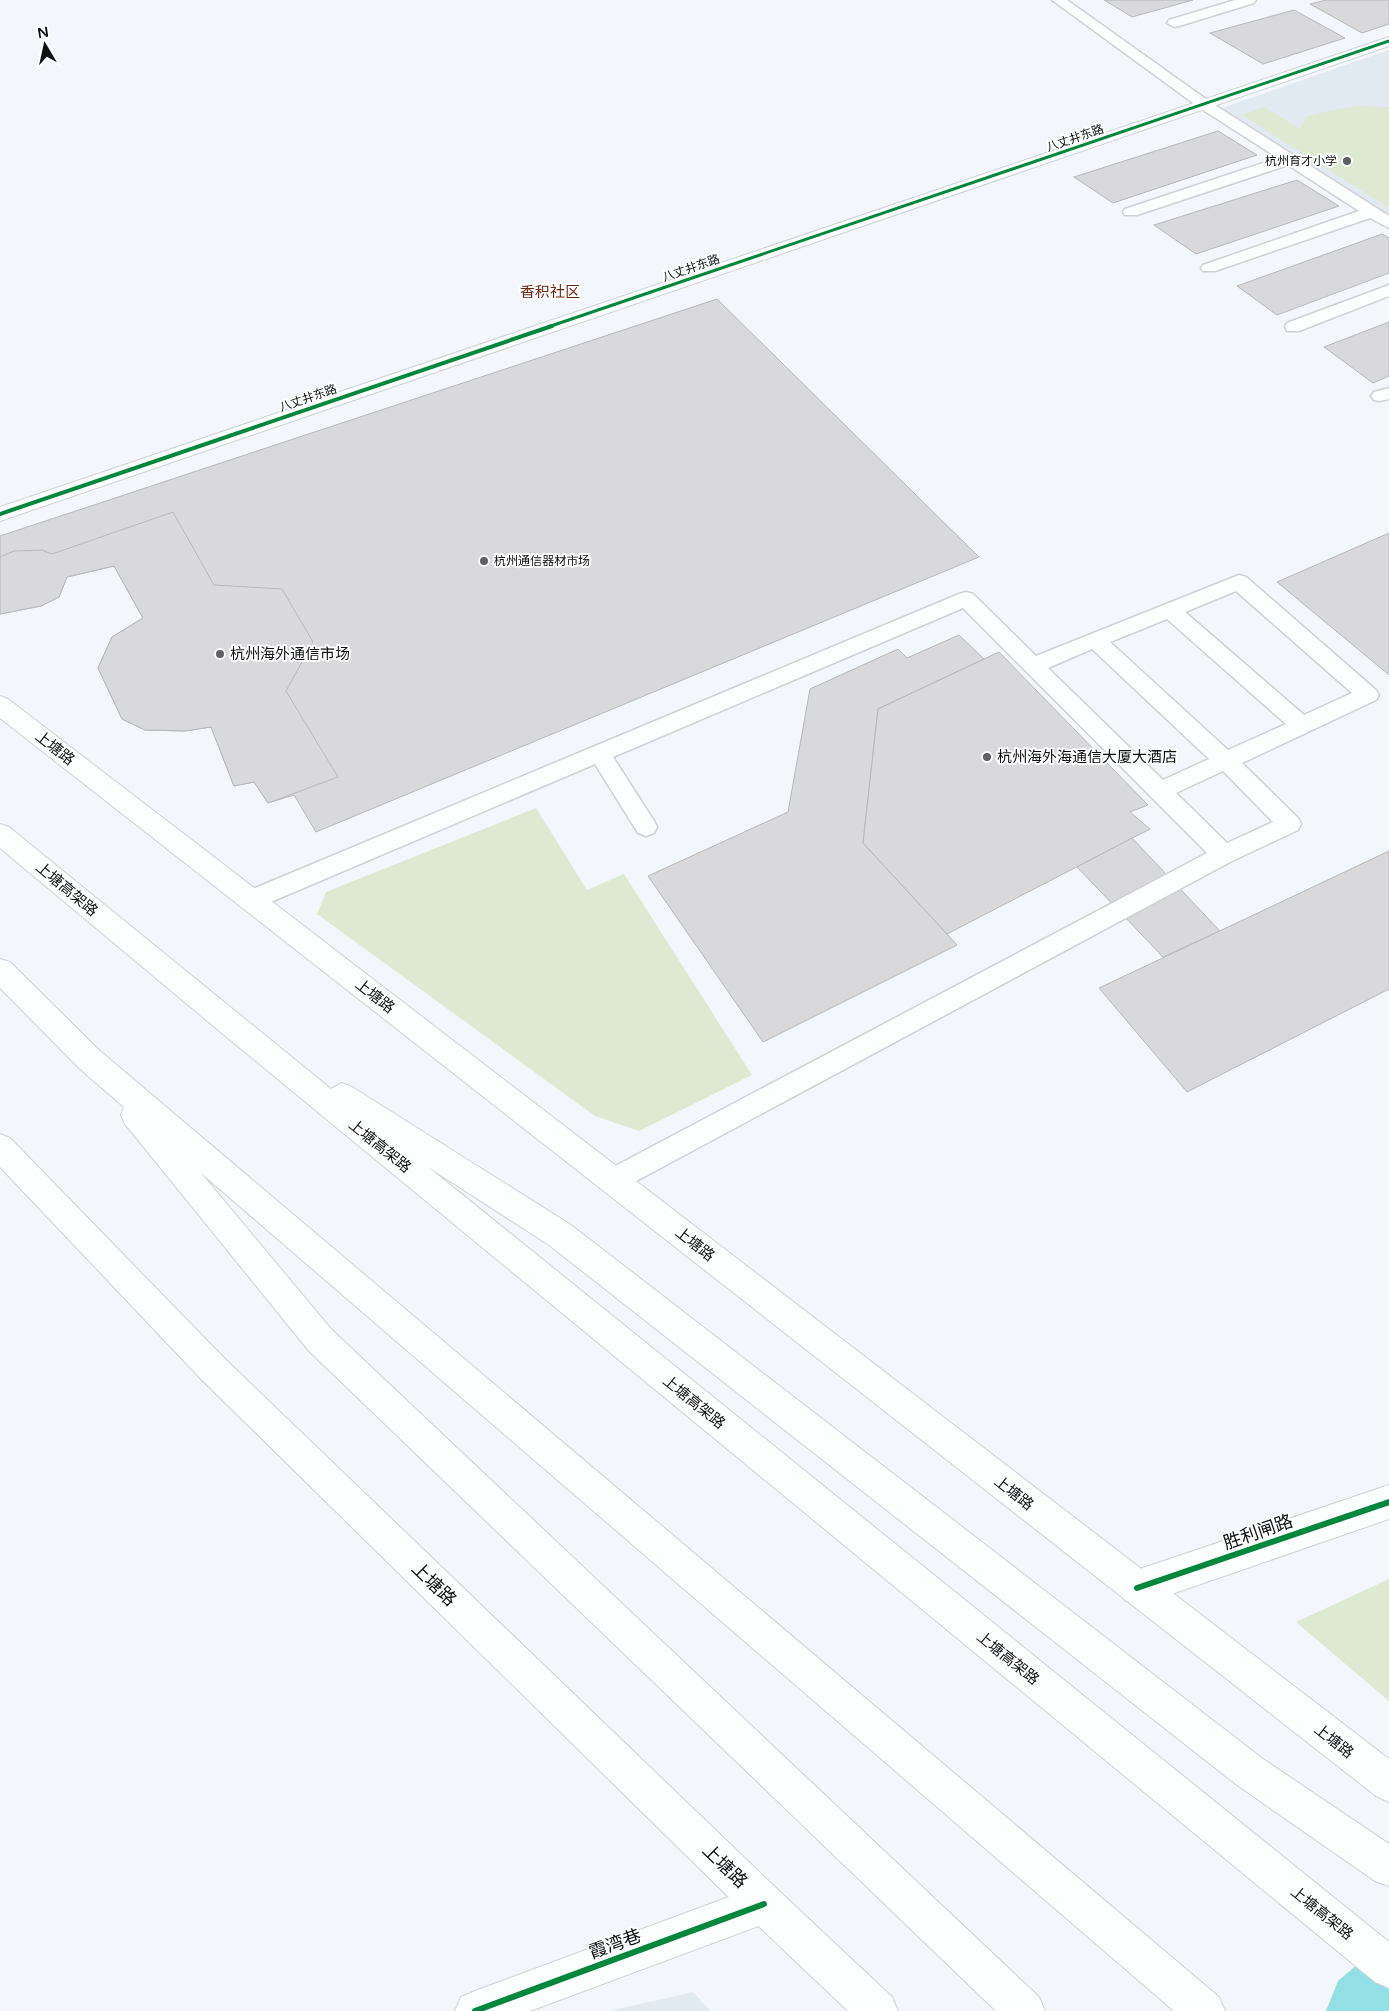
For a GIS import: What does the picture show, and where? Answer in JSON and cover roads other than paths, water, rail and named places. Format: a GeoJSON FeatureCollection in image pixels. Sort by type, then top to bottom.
{"type":"FeatureCollection","features":[{"type":"Feature","properties":{"kind":"main road","name":"八丈井东路"},"geometry":{"type":"LineString","coordinates":[[0,514],[1389,41]]}},
{"type":"Feature","properties":{"kind":"main road","name":"上塘路"},"geometry":{"type":"LineString","coordinates":[[0,705],[1389,1784]]}},
{"type":"Feature","properties":{"kind":"main road","name":"上塘高架路"},"geometry":{"type":"LineString","coordinates":[[0,834],[1389,1968]]}},
{"type":"Feature","properties":{"kind":"main road"},"geometry":{"type":"LineString","coordinates":[[0,970],[90,1060],[1205,2011]]}},
{"type":"Feature","properties":{"kind":"main road"},"geometry":{"type":"LineString","coordinates":[[233,1026],[560,1235],[1250,1772],[1389,1867]]}},
{"type":"Feature","properties":{"kind":"main road"},"geometry":{"type":"LineString","coordinates":[[90,1060],[320,1340],[1025,2011]]}},
{"type":"Feature","properties":{"kind":"main road","name":"上塘路"},"geometry":{"type":"LineString","coordinates":[[0,1146],[213,1369],[764,1904],[878,2011]]}},
{"type":"Feature","properties":{"kind":"main road","name":"胜利闸路"},"geometry":{"type":"LineString","coordinates":[[1137,1588],[1389,1502]]}},
{"type":"Feature","properties":{"kind":"main road","name":"霞湾巷"},"geometry":{"type":"LineString","coordinates":[[475,2011],[764,1904]]}},
{"type":"Feature","properties":{"kind":"lane"},"geometry":{"type":"LineString","coordinates":[[1059,0],[1205,105],[1389,224]]}},
{"type":"Feature","properties":{"kind":"lane"},"geometry":{"type":"LineString","coordinates":[[1174,23],[1249,0]]}},
{"type":"Feature","properties":{"kind":"lane"},"geometry":{"type":"LineString","coordinates":[[1131,212],[1290,160]]}},
{"type":"Feature","properties":{"kind":"lane"},"geometry":{"type":"LineString","coordinates":[[1209,268],[1371,212]]}},
{"type":"Feature","properties":{"kind":"lane"},"geometry":{"type":"LineString","coordinates":[[1293,327],[1389,290]]}},
{"type":"Feature","properties":{"kind":"lane"},"geometry":{"type":"LineString","coordinates":[[1034,665],[1239,582],[1368,695],[1160,791]]}},
{"type":"Feature","properties":{"kind":"lane"},"geometry":{"type":"LineString","coordinates":[[251,900],[966,599],[1224,855]]}},
{"type":"Feature","properties":{"kind":"lane"},"geometry":{"type":"LineString","coordinates":[[1170,610],[1302,726]]}},
{"type":"Feature","properties":{"kind":"lane"},"geometry":{"type":"LineString","coordinates":[[614,1181],[1224,855],[1290,824],[1226,761],[1095,640]]}},
{"type":"Feature","properties":{"kind":"lane"},"geometry":{"type":"LineString","coordinates":[[599,753],[646,827]]}},
{"type":"Feature","properties":{"kind":"waterway"},"geometry":{"type":"LineString","coordinates":[[1368,2011],[1389,1993]]}},
{"type":"Feature","properties":{"kind":"place","name":"杭州育才小学"},"geometry":{"type":"Point","coordinates":[1347,161]}},
{"type":"Feature","properties":{"kind":"place","name":"杭州通信器材市场"},"geometry":{"type":"Point","coordinates":[484,561]}},
{"type":"Feature","properties":{"kind":"place","name":"杭州海外通信市场"},"geometry":{"type":"Point","coordinates":[220,654]}},
{"type":"Feature","properties":{"kind":"place","name":"杭州海外海通信大厦大酒店"},"geometry":{"type":"Point","coordinates":[987,757]}},
{"type":"Feature","properties":{"kind":"district","name":"香积社区"},"geometry":{"type":"Point","coordinates":[550,292]}}]}
